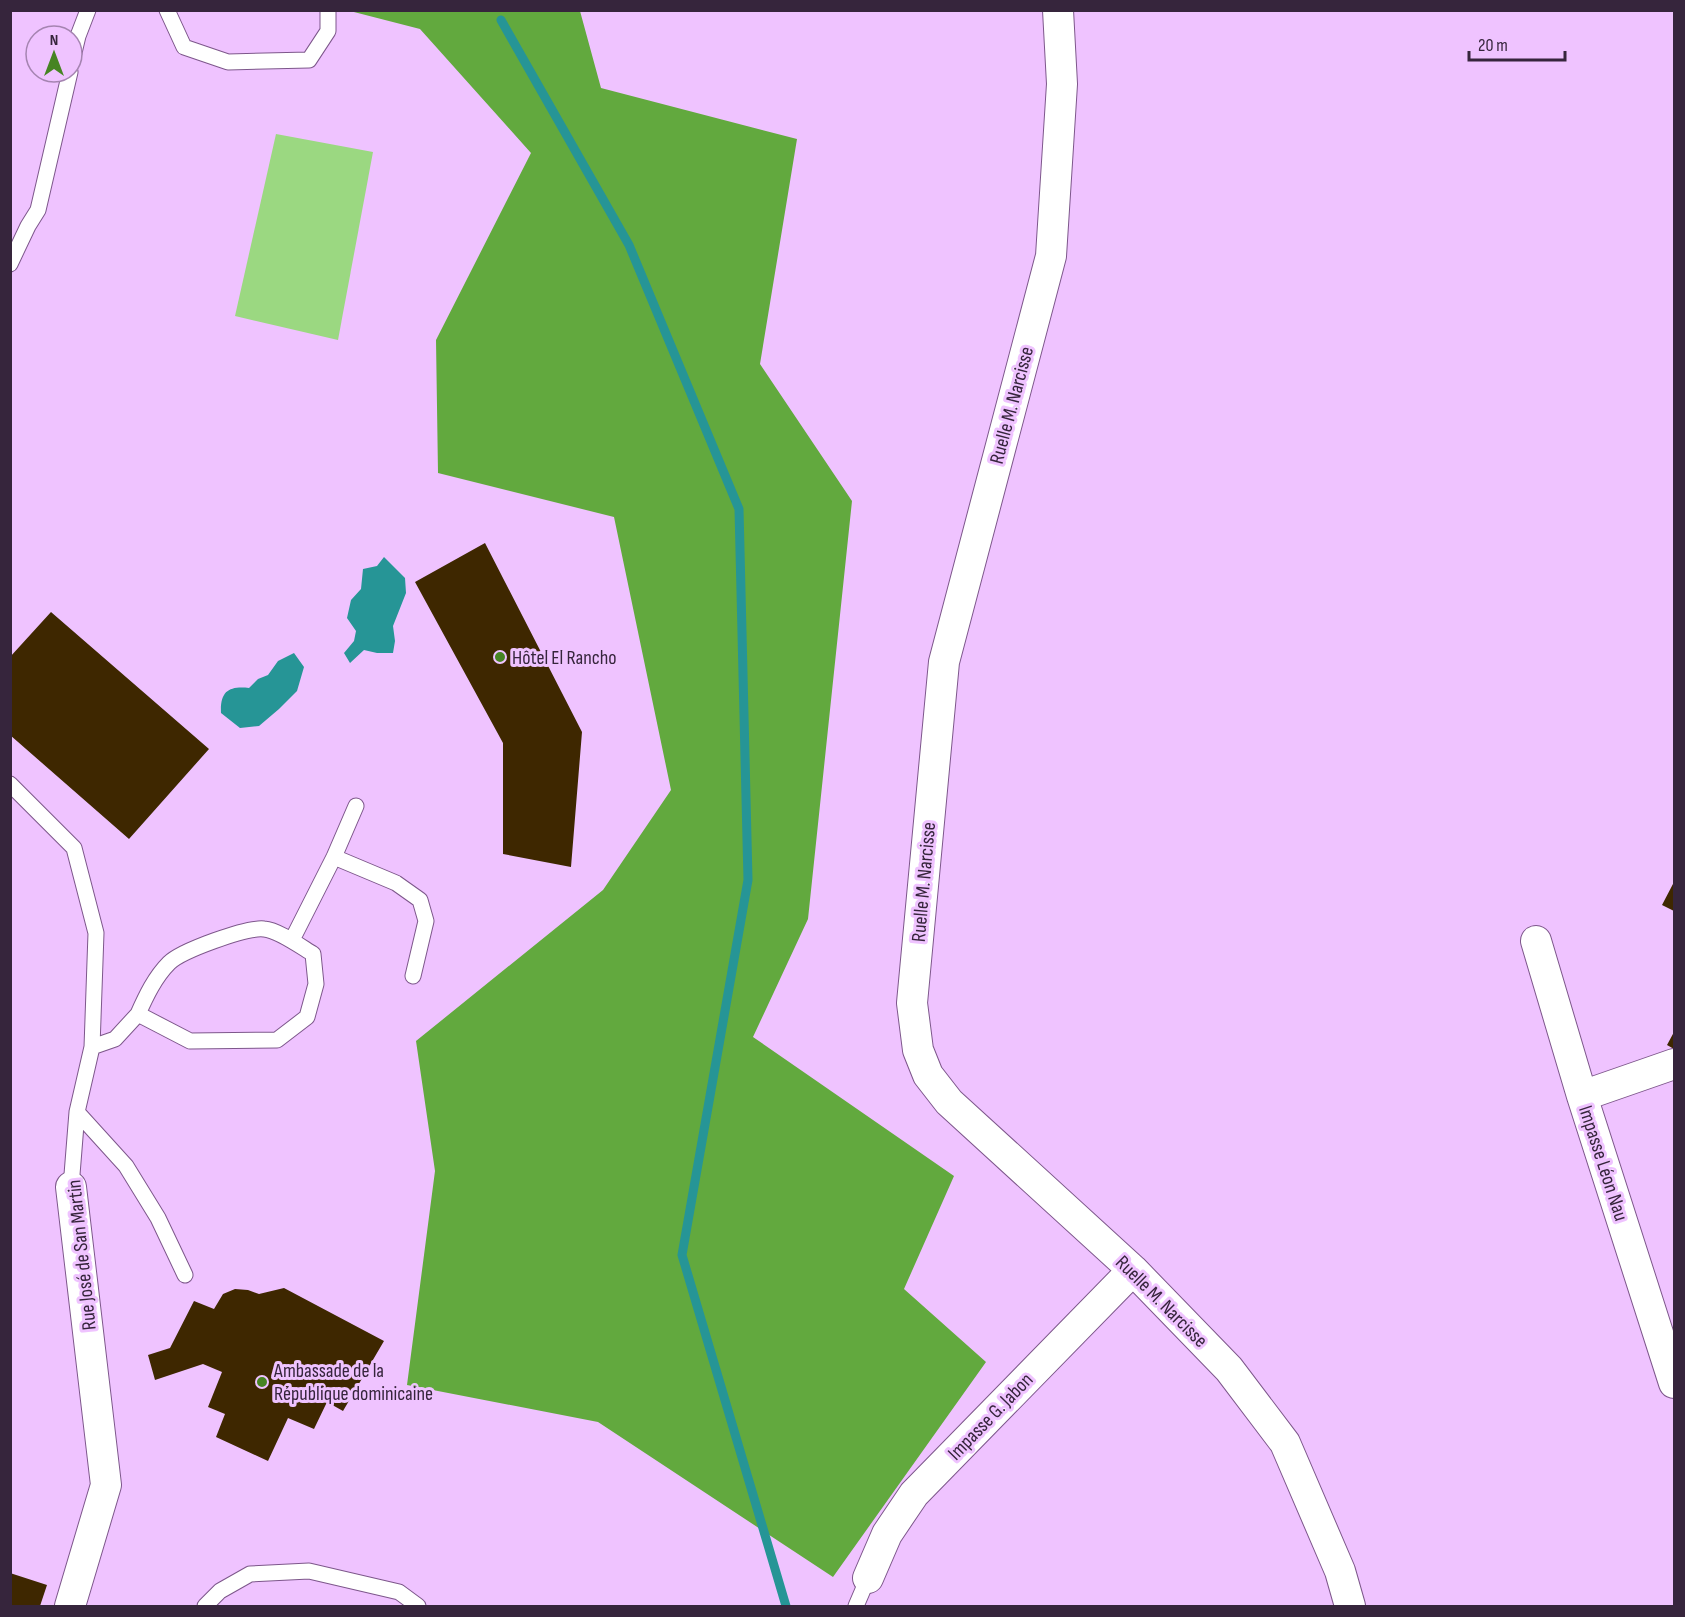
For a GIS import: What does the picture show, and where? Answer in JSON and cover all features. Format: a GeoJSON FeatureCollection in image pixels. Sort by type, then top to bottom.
{"type":"FeatureCollection","features":[{"type":"Feature","properties":{"kind":"street","name":"Ruelle M. Narcisse"},"geometry":{"type":"LineString","coordinates":[[1058,10],[1062,84],[1050,256],[944,662],[912,1003],[918,1050],[928,1075],[949,1102],[1133,1270],[1229,1369],[1284,1443],[1340,1571],[1350,1606]]}},
{"type":"Feature","properties":{"kind":"street","name":"Impasse Léon Nau"},"geometry":{"type":"LineString","coordinates":[[1536,941],[1582,1096],[1674,1383]]}},
{"type":"Feature","properties":{"kind":"street"},"geometry":{"type":"LineString","coordinates":[[1582,1096],[1674,1064]]}},
{"type":"Feature","properties":{"kind":"street","name":"Rue José de San Martin"},"geometry":{"type":"LineString","coordinates":[[70,1606],[106,1485],[71,1187]]}},
{"type":"Feature","properties":{"kind":"street","name":"Impasse G. Jabon"},"geometry":{"type":"LineString","coordinates":[[868,1578],[887,1534],[914,1494],[1133,1270]]}},
{"type":"Feature","properties":{"kind":"lane"},"geometry":{"type":"LineString","coordinates":[[167,10],[184,46],[228,62],[309,60],[328,31],[328,10]]}},
{"type":"Feature","properties":{"kind":"lane"},"geometry":{"type":"LineString","coordinates":[[10,264],[28,226],[39,210],[67,84]]}},
{"type":"Feature","properties":{"kind":"lane","name":"Rue José de San Martin"},"geometry":{"type":"LineString","coordinates":[[10,784],[74,848],[96,933],[92,1047],[77,1112],[71,1187]]}},
{"type":"Feature","properties":{"kind":"lane"},"geometry":{"type":"LineString","coordinates":[[292,940],[334,857],[356,806]]}},
{"type":"Feature","properties":{"kind":"lane"},"geometry":{"type":"LineString","coordinates":[[334,857],[396,883],[420,900],[426,921],[413,976]]}},
{"type":"Feature","properties":{"kind":"lane"},"geometry":{"type":"LineString","coordinates":[[92,1047],[115,1039],[138,1014],[151,986],[170,961],[231,934],[264,929],[292,940],[313,954],[316,984],[307,1017],[277,1040],[190,1041],[138,1014]]}},
{"type":"Feature","properties":{"kind":"lane"},"geometry":{"type":"LineString","coordinates":[[77,1112],[126,1166],[158,1218],[185,1275]]}},
{"type":"Feature","properties":{"kind":"lane"},"geometry":{"type":"LineString","coordinates":[[205,1606],[220,1591],[250,1574],[309,1571],[399,1592],[418,1606]]}},
{"type":"Feature","properties":{"kind":"lane"},"geometry":{"type":"LineString","coordinates":[[856,1606],[868,1578]]}},
{"type":"Feature","properties":{"kind":"shaded area"},"geometry":{"type":"Polygon","coordinates":[[[276,134],[373,152],[338,340],[235,316],[276,134]]]}},
{"type":"Feature","properties":{"kind":"shaded area"},"geometry":{"type":"Polygon","coordinates":[[[384,557],[405,578],[406,593],[393,626],[395,641],[393,653],[364,650],[350,663],[344,653],[354,641],[356,631],[347,618],[351,600],[361,589],[363,569],[377,566],[384,557]]]}},
{"type":"Feature","properties":{"kind":"shaded area"},"geometry":{"type":"Polygon","coordinates":[[[294,653],[304,667],[297,691],[259,726],[240,728],[221,713],[222,700],[227,691],[249,688],[258,679],[268,675],[278,661],[294,653]]]}},
{"type":"Feature","properties":{"kind":"green space"},"geometry":{"type":"Polygon","coordinates":[[[350,11],[580,11],[601,88],[797,139],[760,364],[852,501],[808,919],[753,1037],[954,1176],[904,1289],[986,1362],[833,1577],[598,1422],[407,1385],[435,1171],[416,1041],[603,890],[671,790],[614,517],[438,473],[436,340],[531,153],[420,29],[350,11]]]}},
{"type":"Feature","properties":{"kind":"building","name":"Hôtel El Rancho"},"geometry":{"type":"Polygon","coordinates":[[[485,543],[582,732],[571,867],[503,854],[503,743],[415,582],[485,543]]]}},
{"type":"Feature","properties":{"kind":"building"},"geometry":{"type":"Polygon","coordinates":[[[51,612],[209,749],[129,839],[10,735],[10,657],[51,612]]]}},
{"type":"Feature","properties":{"kind":"building"},"geometry":{"type":"Polygon","coordinates":[[[1674,882],[1674,911],[1662,905],[1674,882]]]}},
{"type":"Feature","properties":{"kind":"building"},"geometry":{"type":"Polygon","coordinates":[[[1674,1032],[1674,1049],[1667,1045],[1674,1032]]]}},
{"type":"Feature","properties":{"kind":"building"},"geometry":{"type":"Polygon","coordinates":[[[284,1288],[384,1341],[343,1411],[327,1402],[314,1429],[288,1418],[268,1461],[216,1437],[225,1414],[208,1407],[222,1372],[203,1364],[155,1380],[148,1355],[170,1348],[194,1301],[214,1309],[223,1294],[235,1289],[259,1294],[284,1288]]]}},
{"type":"Feature","properties":{"kind":"building"},"geometry":{"type":"Polygon","coordinates":[[[10,1573],[47,1585],[40,1606],[10,1606],[10,1573]]]}},
{"type":"Feature","properties":{"kind":"waterway"},"geometry":{"type":"LineString","coordinates":[[501,20],[629,245],[739,509],[748,880],[682,1255],[786,1606]]}},
{"type":"Feature","properties":{"kind":"place","name":"Hôtel El Rancho"},"geometry":{"type":"Point","coordinates":[500,657]}},
{"type":"Feature","properties":{"kind":"place","name":"Ambassade de la République dominicaine"},"geometry":{"type":"Point","coordinates":[262,1382]}}]}
